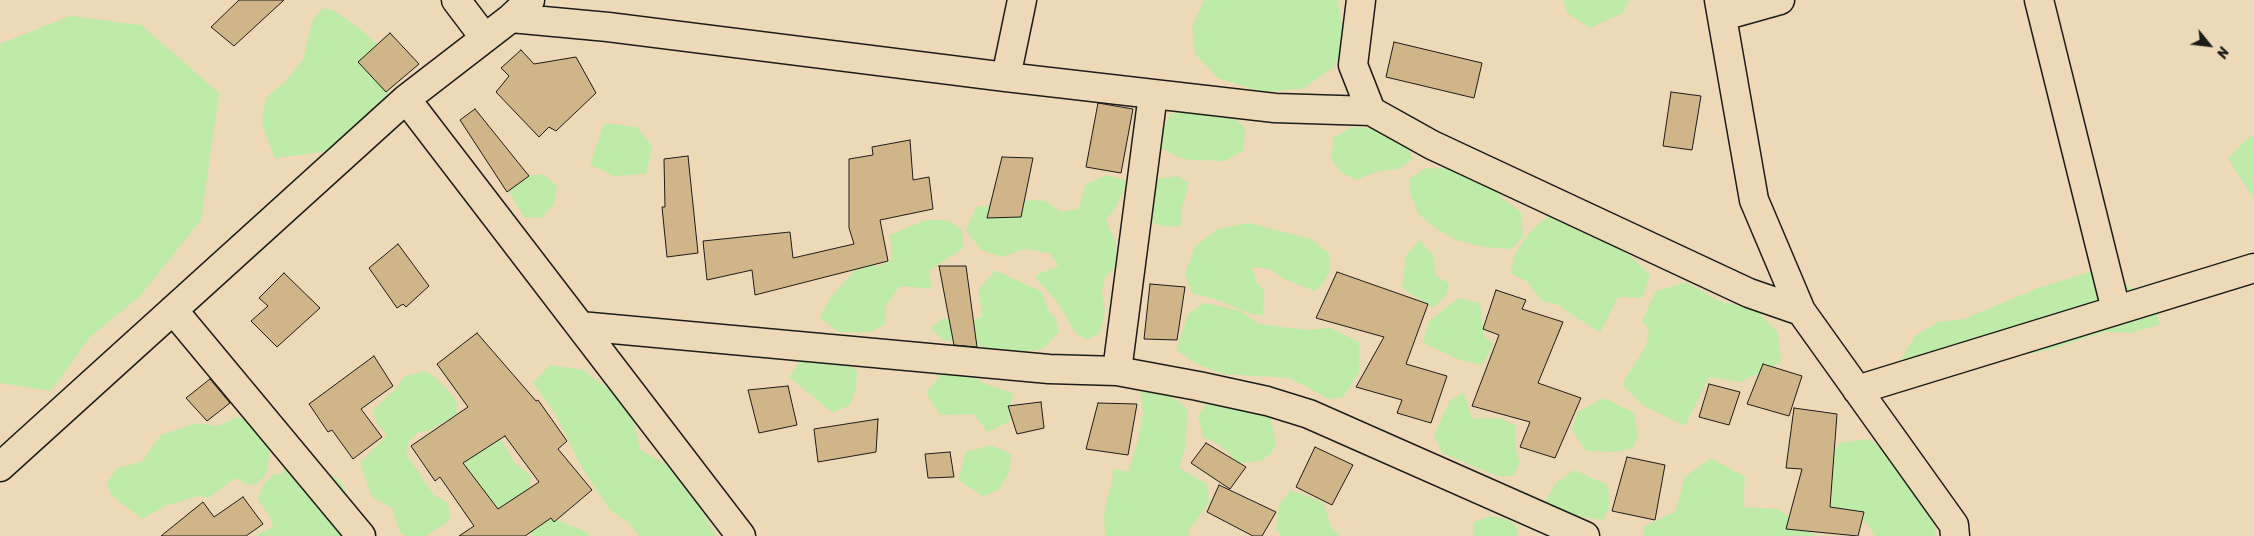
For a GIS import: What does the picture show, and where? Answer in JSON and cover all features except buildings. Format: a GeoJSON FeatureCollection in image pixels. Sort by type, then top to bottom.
{"type":"FeatureCollection","features":[{"type":"Feature","properties":{"kind":"street"},"geometry":{"type":"LineString","coordinates":[[456,0],[484,37]]}},
{"type":"Feature","properties":{"kind":"street"},"geometry":{"type":"LineString","coordinates":[[1006,77],[1022,0]]}},
{"type":"Feature","properties":{"kind":"street"},"geometry":{"type":"LineString","coordinates":[[1361,0],[1353,65],[1371,111]]}},
{"type":"Feature","properties":{"kind":"street"},"geometry":{"type":"LineString","coordinates":[[1780,0],[1721,8],[1754,200],[1801,312],[1954,525],[1955,536]]}},
{"type":"Feature","properties":{"kind":"street"},"geometry":{"type":"LineString","coordinates":[[2039,0],[2116,310]]}},
{"type":"Feature","properties":{"kind":"street"},"geometry":{"type":"LineString","coordinates":[[0,467],[406,99],[521,9],[608,27],[1006,77],[1275,108],[1371,111],[1432,145],[1749,293],[1801,312]]}},
{"type":"Feature","properties":{"kind":"street"},"geometry":{"type":"LineString","coordinates":[[1117,371],[1153,94]]}},
{"type":"Feature","properties":{"kind":"street"},"geometry":{"type":"LineString","coordinates":[[406,99],[741,536]]}},
{"type":"Feature","properties":{"kind":"street"},"geometry":{"type":"LineString","coordinates":[[1857,390],[2254,268]]}},
{"type":"Feature","properties":{"kind":"street"},"geometry":{"type":"LineString","coordinates":[[173,310],[360,536]]}},
{"type":"Feature","properties":{"kind":"street"},"geometry":{"type":"LineString","coordinates":[[580,326],[1049,369],[1117,371],[1268,401],[1309,414],[1585,536]]}},
{"type":"Feature","properties":{"kind":"green space"},"geometry":{"type":"Polygon","coordinates":[[[1204,0],[1337,0],[1346,39],[1334,67],[1302,89],[1262,92],[1218,78],[1195,54],[1192,27],[1204,0]]]}},
{"type":"Feature","properties":{"kind":"green space"},"geometry":{"type":"Polygon","coordinates":[[[1563,0],[1629,0],[1623,13],[1590,28],[1567,13],[1563,0]]]}},
{"type":"Feature","properties":{"kind":"green space"},"geometry":{"type":"Polygon","coordinates":[[[323,8],[336,12],[359,28],[380,47],[394,76],[388,92],[370,117],[345,142],[323,152],[275,158],[262,125],[263,110],[267,97],[287,80],[303,59],[313,19],[323,8]]]}},
{"type":"Feature","properties":{"kind":"green space"},"geometry":{"type":"Polygon","coordinates":[[[70,16],[141,25],[219,93],[201,220],[140,296],[90,337],[51,391],[0,383],[0,44],[70,16]]]}},
{"type":"Feature","properties":{"kind":"green space"},"geometry":{"type":"Polygon","coordinates":[[[1202,108],[1225,110],[1245,128],[1243,151],[1225,161],[1191,160],[1178,157],[1156,145],[1170,114],[1202,108]]]}},
{"type":"Feature","properties":{"kind":"green space"},"geometry":{"type":"Polygon","coordinates":[[[604,123],[637,127],[652,146],[646,174],[614,176],[590,165],[604,123]]]}},
{"type":"Feature","properties":{"kind":"green space"},"geometry":{"type":"Polygon","coordinates":[[[1353,127],[1380,129],[1404,138],[1413,159],[1398,169],[1375,172],[1357,180],[1340,172],[1331,159],[1334,137],[1353,127]]]}},
{"type":"Feature","properties":{"kind":"green space"},"geometry":{"type":"Polygon","coordinates":[[[2254,135],[2254,199],[2228,159],[2245,140],[2254,135]]]}},
{"type":"Feature","properties":{"kind":"green space"},"geometry":{"type":"Polygon","coordinates":[[[1426,168],[1467,169],[1490,183],[1503,199],[1521,212],[1523,237],[1511,249],[1484,247],[1456,240],[1437,229],[1418,214],[1410,192],[1409,179],[1426,168]]]}},
{"type":"Feature","properties":{"kind":"green space"},"geometry":{"type":"Polygon","coordinates":[[[542,174],[557,185],[554,204],[542,218],[524,217],[507,188],[519,177],[542,174]]]}},
{"type":"Feature","properties":{"kind":"green space"},"geometry":{"type":"Polygon","coordinates":[[[1107,175],[1128,181],[1116,207],[1106,220],[1116,243],[1117,266],[1105,277],[1102,293],[1105,311],[1100,333],[1086,340],[1075,332],[1058,303],[1035,277],[1040,273],[1059,266],[1049,253],[1024,249],[1003,257],[981,250],[966,230],[976,207],[1028,200],[1045,201],[1061,212],[1078,209],[1086,184],[1107,175]]]}},
{"type":"Feature","properties":{"kind":"green space"},"geometry":{"type":"Polygon","coordinates":[[[1178,176],[1189,183],[1181,211],[1181,226],[1166,227],[1148,222],[1150,194],[1157,179],[1178,176]]]}},
{"type":"Feature","properties":{"kind":"green space"},"geometry":{"type":"Polygon","coordinates":[[[1551,213],[1591,225],[1607,242],[1629,255],[1650,275],[1642,298],[1618,297],[1600,333],[1556,304],[1542,301],[1526,281],[1510,273],[1515,254],[1528,234],[1551,213]]]}},
{"type":"Feature","properties":{"kind":"green space"},"geometry":{"type":"Polygon","coordinates":[[[925,220],[948,220],[962,231],[963,248],[929,271],[932,289],[900,286],[886,306],[885,324],[871,332],[839,332],[820,318],[830,298],[862,263],[880,266],[892,259],[890,235],[925,220]]]}},
{"type":"Feature","properties":{"kind":"green space"},"geometry":{"type":"Polygon","coordinates":[[[1249,223],[1311,239],[1329,254],[1330,271],[1323,284],[1315,291],[1284,279],[1270,269],[1252,267],[1255,280],[1264,291],[1263,315],[1251,314],[1221,301],[1192,293],[1185,274],[1195,246],[1218,229],[1249,223]]]}},
{"type":"Feature","properties":{"kind":"green space"},"geometry":{"type":"Polygon","coordinates":[[[1419,240],[1434,256],[1435,276],[1449,283],[1446,295],[1434,308],[1402,288],[1406,256],[1419,240]]]}},
{"type":"Feature","properties":{"kind":"green space"},"geometry":{"type":"Polygon","coordinates":[[[995,270],[1042,292],[1048,310],[1056,320],[1059,332],[1043,349],[1014,352],[997,351],[971,343],[943,340],[931,328],[943,318],[965,323],[982,317],[979,289],[995,270]]]}},
{"type":"Feature","properties":{"kind":"green space"},"geometry":{"type":"Polygon","coordinates":[[[2093,271],[2151,296],[2160,324],[2132,333],[2104,332],[2049,350],[1962,367],[1931,382],[1898,389],[1902,358],[1915,336],[1938,322],[1964,319],[2038,288],[2093,271]]]}},
{"type":"Feature","properties":{"kind":"green space"},"geometry":{"type":"Polygon","coordinates":[[[1686,282],[1717,300],[1757,311],[1778,333],[1781,362],[1741,382],[1709,377],[1685,426],[1642,405],[1622,384],[1646,346],[1649,330],[1642,321],[1656,291],[1686,282]]]}},
{"type":"Feature","properties":{"kind":"green space"},"geometry":{"type":"Polygon","coordinates":[[[1459,298],[1480,303],[1484,336],[1494,344],[1482,365],[1460,360],[1423,343],[1429,321],[1459,298]]]}},
{"type":"Feature","properties":{"kind":"green space"},"geometry":{"type":"Polygon","coordinates":[[[1204,303],[1240,311],[1258,324],[1306,330],[1330,328],[1359,342],[1359,372],[1343,397],[1329,399],[1290,378],[1224,374],[1199,365],[1176,350],[1188,314],[1204,303]]]}},
{"type":"Feature","properties":{"kind":"green space"},"geometry":{"type":"Polygon","coordinates":[[[804,355],[842,362],[857,370],[856,389],[850,405],[833,413],[789,377],[804,355]]]}},
{"type":"Feature","properties":{"kind":"green space"},"geometry":{"type":"Polygon","coordinates":[[[550,365],[583,370],[616,394],[633,418],[640,450],[664,463],[688,486],[716,536],[639,536],[628,522],[611,511],[582,468],[555,413],[533,383],[550,365]]]}},
{"type":"Feature","properties":{"kind":"green space"},"geometry":{"type":"Polygon","coordinates":[[[945,369],[965,369],[985,384],[1013,393],[1009,422],[987,432],[974,414],[940,415],[926,393],[945,369]]]}},
{"type":"Feature","properties":{"kind":"green space"},"geometry":{"type":"Polygon","coordinates":[[[427,371],[456,400],[457,414],[430,430],[417,433],[408,443],[406,454],[434,495],[448,503],[450,520],[426,536],[405,536],[400,532],[392,508],[372,497],[360,463],[387,435],[377,424],[373,410],[395,390],[405,376],[427,371]]]}},
{"type":"Feature","properties":{"kind":"green space"},"geometry":{"type":"Polygon","coordinates":[[[1154,387],[1175,399],[1188,410],[1185,449],[1179,468],[1207,484],[1209,503],[1188,531],[1189,536],[1105,536],[1104,514],[1112,481],[1113,468],[1128,472],[1138,441],[1143,414],[1140,389],[1154,387]]]}},
{"type":"Feature","properties":{"kind":"green space"},"geometry":{"type":"Polygon","coordinates":[[[1464,393],[1472,419],[1499,418],[1515,425],[1515,447],[1520,463],[1513,476],[1498,476],[1442,453],[1434,435],[1450,400],[1464,393]]]}},
{"type":"Feature","properties":{"kind":"green space"},"geometry":{"type":"Polygon","coordinates":[[[1604,398],[1634,413],[1638,437],[1633,448],[1617,452],[1586,451],[1572,430],[1577,412],[1604,398]]]}},
{"type":"Feature","properties":{"kind":"green space"},"geometry":{"type":"Polygon","coordinates":[[[1209,401],[1250,405],[1271,419],[1276,445],[1269,455],[1260,461],[1238,463],[1220,445],[1203,437],[1198,416],[1209,401]]]}},
{"type":"Feature","properties":{"kind":"green space"},"geometry":{"type":"Polygon","coordinates":[[[238,417],[257,423],[270,452],[266,474],[258,483],[248,485],[236,478],[208,498],[198,496],[165,506],[142,519],[111,495],[107,483],[116,469],[142,461],[161,435],[197,423],[217,426],[238,417]]]}},
{"type":"Feature","properties":{"kind":"green space"},"geometry":{"type":"Polygon","coordinates":[[[463,428],[499,436],[513,461],[531,476],[528,495],[539,509],[552,518],[589,533],[589,536],[532,536],[523,518],[488,507],[466,465],[463,428]]]}},
{"type":"Feature","properties":{"kind":"green space"},"geometry":{"type":"Polygon","coordinates":[[[1868,439],[1888,451],[1934,513],[1935,536],[1875,536],[1866,522],[1819,512],[1816,477],[1840,443],[1868,439]]]}},
{"type":"Feature","properties":{"kind":"green space"},"geometry":{"type":"Polygon","coordinates":[[[991,445],[1011,454],[1010,470],[999,490],[983,496],[958,480],[966,452],[991,445]]]}},
{"type":"Feature","properties":{"kind":"green space"},"geometry":{"type":"Polygon","coordinates":[[[289,456],[320,468],[340,480],[367,536],[255,536],[273,527],[270,517],[258,499],[264,484],[273,475],[282,474],[289,456]]]}},
{"type":"Feature","properties":{"kind":"green space"},"geometry":{"type":"Polygon","coordinates":[[[1711,458],[1745,477],[1743,507],[1778,509],[1817,536],[1644,536],[1643,527],[1675,512],[1685,477],[1711,458]]]}},
{"type":"Feature","properties":{"kind":"green space"},"geometry":{"type":"Polygon","coordinates":[[[1574,470],[1608,485],[1609,507],[1603,520],[1573,515],[1545,502],[1556,483],[1574,470]]]}},
{"type":"Feature","properties":{"kind":"green space"},"geometry":{"type":"Polygon","coordinates":[[[1291,490],[1323,502],[1331,527],[1340,536],[1281,536],[1276,529],[1279,505],[1291,490]]]}},
{"type":"Feature","properties":{"kind":"green space"},"geometry":{"type":"Polygon","coordinates":[[[1491,516],[1507,519],[1517,527],[1518,536],[1473,536],[1474,522],[1491,516]]]}}]}
